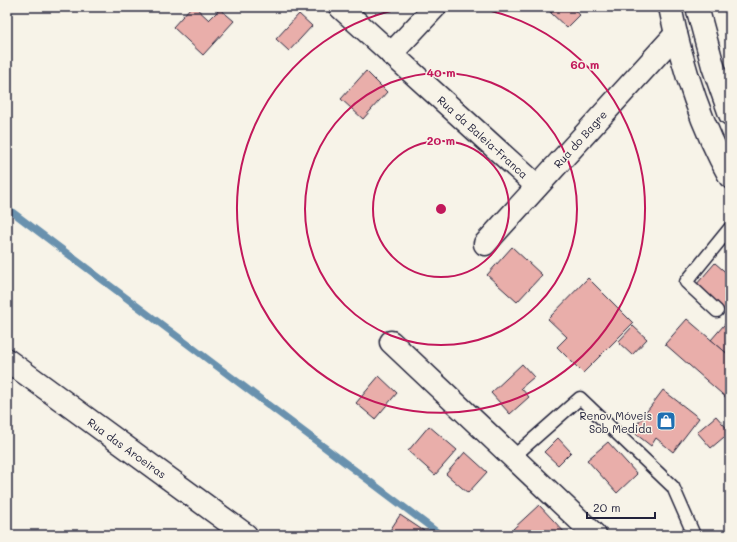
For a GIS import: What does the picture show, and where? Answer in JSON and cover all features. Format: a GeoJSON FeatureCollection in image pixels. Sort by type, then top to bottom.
{"type":"FeatureCollection","features":[{"type":"Feature","properties":{"kind":"street","name":"Rua da Baleia-Franca"},"geometry":{"type":"LineString","coordinates":[[340,7],[537,186]]}},
{"type":"Feature","properties":{"kind":"street"},"geometry":{"type":"LineString","coordinates":[[391,54],[434,7]]}},
{"type":"Feature","properties":{"kind":"street"},"geometry":{"type":"LineString","coordinates":[[670,7],[687,74],[702,119],[730,177]]}},
{"type":"Feature","properties":{"kind":"street"},"geometry":{"type":"LineString","coordinates":[[698,8],[713,66],[730,114]]}},
{"type":"Feature","properties":{"kind":"street","name":"Rua do Bagre"},"geometry":{"type":"LineString","coordinates":[[485,244],[676,34]]}},
{"type":"Feature","properties":{"kind":"street"},"geometry":{"type":"LineString","coordinates":[[391,342],[595,535]]}},
{"type":"Feature","properties":{"kind":"street","name":"Rua das Aroeiras"},"geometry":{"type":"LineString","coordinates":[[7,360],[246,535]]}},
{"type":"Feature","properties":{"kind":"lane"},"geometry":{"type":"LineString","coordinates":[[717,312],[686,282],[730,228]]}},
{"type":"Feature","properties":{"kind":"lane"},"geometry":{"type":"LineString","coordinates":[[513,457],[580,398],[673,487],[694,535]]}},
{"type":"Feature","properties":{"kind":"building"},"geometry":{"type":"Polygon","coordinates":[[[191,7],[195,7],[209,20],[220,9],[234,21],[203,55],[173,27],[191,7]]]}},
{"type":"Feature","properties":{"kind":"building"},"geometry":{"type":"Polygon","coordinates":[[[546,7],[557,7],[551,13],[546,7]]]}},
{"type":"Feature","properties":{"kind":"building"},"geometry":{"type":"Polygon","coordinates":[[[557,7],[571,7],[580,15],[567,28],[551,13],[557,7]]]}},
{"type":"Feature","properties":{"kind":"building"},"geometry":{"type":"Polygon","coordinates":[[[299,14],[312,26],[289,51],[276,39],[299,14]]]}},
{"type":"Feature","properties":{"kind":"building"},"geometry":{"type":"Polygon","coordinates":[[[366,71],[387,92],[363,119],[341,99],[366,71]]]}},
{"type":"Feature","properties":{"kind":"building"},"geometry":{"type":"Polygon","coordinates":[[[512,247],[542,275],[517,302],[487,275],[512,247]]]}},
{"type":"Feature","properties":{"kind":"building"},"geometry":{"type":"Polygon","coordinates":[[[715,263],[730,276],[730,315],[696,285],[715,263]]]}},
{"type":"Feature","properties":{"kind":"building"},"geometry":{"type":"Polygon","coordinates":[[[588,278],[633,323],[583,373],[557,347],[567,337],[548,319],[588,278]]]}},
{"type":"Feature","properties":{"kind":"building"},"geometry":{"type":"Polygon","coordinates":[[[730,318],[730,356],[711,340],[730,318]]]}},
{"type":"Feature","properties":{"kind":"building"},"geometry":{"type":"Polygon","coordinates":[[[687,319],[730,356],[730,401],[665,344],[687,319]]]}},
{"type":"Feature","properties":{"kind":"building"},"geometry":{"type":"Polygon","coordinates":[[[633,326],[647,339],[632,355],[618,342],[633,326]]]}},
{"type":"Feature","properties":{"kind":"building"},"geometry":{"type":"Polygon","coordinates":[[[522,364],[534,377],[521,388],[529,397],[510,414],[491,393],[522,364]]]}},
{"type":"Feature","properties":{"kind":"building"},"geometry":{"type":"Polygon","coordinates":[[[379,376],[397,393],[375,419],[356,403],[379,376]]]}},
{"type":"Feature","properties":{"kind":"building"},"geometry":{"type":"Polygon","coordinates":[[[663,390],[699,418],[673,452],[656,438],[651,446],[632,431],[663,390]]]}},
{"type":"Feature","properties":{"kind":"building"},"geometry":{"type":"Polygon","coordinates":[[[716,416],[730,432],[711,448],[697,432],[716,416]]]}},
{"type":"Feature","properties":{"kind":"building"},"geometry":{"type":"Polygon","coordinates":[[[429,426],[457,450],[435,475],[408,451],[429,426]]]}},
{"type":"Feature","properties":{"kind":"building"},"geometry":{"type":"Polygon","coordinates":[[[558,438],[571,452],[558,465],[544,452],[558,438]]]}},
{"type":"Feature","properties":{"kind":"building"},"geometry":{"type":"Polygon","coordinates":[[[608,442],[637,474],[617,493],[587,460],[608,442]]]}},
{"type":"Feature","properties":{"kind":"building"},"geometry":{"type":"Polygon","coordinates":[[[465,452],[487,472],[468,493],[446,474],[465,452]]]}},
{"type":"Feature","properties":{"kind":"building"},"geometry":{"type":"Polygon","coordinates":[[[539,505],[567,535],[519,535],[513,529],[539,505]]]}},
{"type":"Feature","properties":{"kind":"building"},"geometry":{"type":"Polygon","coordinates":[[[400,515],[424,531],[421,535],[387,535],[400,515]]]}},
{"type":"Feature","properties":{"kind":"waterway"},"geometry":{"type":"LineString","coordinates":[[7,208],[441,535]]}},
{"type":"Feature","properties":{"kind":"place","name":"Renov Móveis Sob Medida"},"geometry":{"type":"Point","coordinates":[666,421]}}]}
